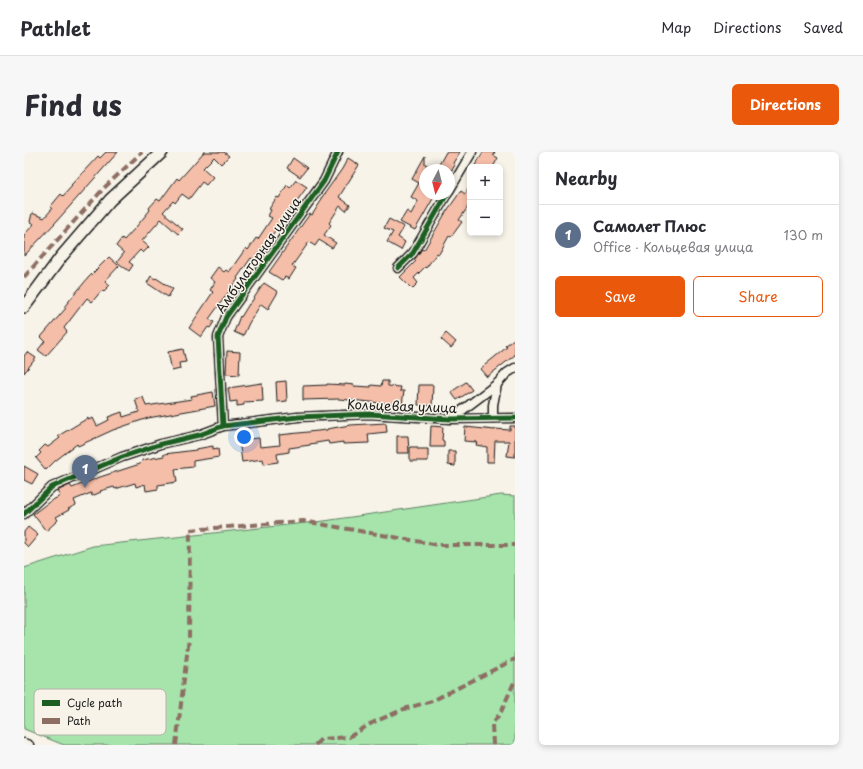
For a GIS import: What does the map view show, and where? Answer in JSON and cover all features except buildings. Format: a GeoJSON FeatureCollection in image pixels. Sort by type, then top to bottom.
{"type":"FeatureCollection","features":[{"type":"Feature","properties":{"kind":"main road"},"geometry":{"type":"LineString","coordinates":[[24,306],[61,257],[110,200],[162,152]]}},
{"type":"Feature","properties":{"kind":"street","name":"Амбулаторная улица"},"geometry":{"type":"LineString","coordinates":[[223,426],[218,338],[226,317],[324,181],[338,152]]}},
{"type":"Feature","properties":{"kind":"street"},"geometry":{"type":"LineString","coordinates":[[455,181],[472,152]]}},
{"type":"Feature","properties":{"kind":"street"},"geometry":{"type":"LineString","coordinates":[[398,268],[413,253],[444,200]]}},
{"type":"Feature","properties":{"kind":"street","name":"Кольцевая улица"},"geometry":{"type":"LineString","coordinates":[[450,419],[497,384],[506,373],[515,368]]}},
{"type":"Feature","properties":{"kind":"street"},"geometry":{"type":"LineString","coordinates":[[493,418],[497,384]]}},
{"type":"Feature","properties":{"kind":"street","name":"Кольцевая улица"},"geometry":{"type":"LineString","coordinates":[[24,514],[52,487],[122,457],[160,444],[199,435],[223,426],[298,417],[369,414],[450,419],[515,418]]}},
{"type":"Feature","properties":{"kind":"street"},"geometry":{"type":"LineString","coordinates":[[24,743],[29,745]]}},
{"type":"Feature","properties":{"kind":"green space"},"geometry":{"type":"Polygon","coordinates":[[[501,495],[515,496],[515,745],[64,745],[39,735],[166,735],[166,689],[34,689],[34,733],[24,729],[24,568],[93,546],[324,521],[501,495]]]}},
{"type":"Feature","properties":{"kind":"marked path"},"geometry":{"type":"LineString","coordinates":[[24,277],[105,187],[142,152]]}},
{"type":"Feature","properties":{"kind":"marked path"},"geometry":{"type":"LineString","coordinates":[[176,745],[189,638],[190,530],[303,521],[439,545],[515,545]]}},
{"type":"Feature","properties":{"kind":"marked path"},"geometry":{"type":"LineString","coordinates":[[315,745],[321,739],[349,737],[372,723],[404,709],[432,701],[515,659]]}},
{"type":"Feature","properties":{"kind":"marked path"},"geometry":{"type":"LineString","coordinates":[[493,745],[492,724],[501,712],[515,680]]}},
{"type":"Feature","properties":{"kind":"cycle path"},"geometry":{"type":"LineString","coordinates":[[223,426],[218,337],[226,317],[324,181],[338,152]]}},
{"type":"Feature","properties":{"kind":"cycle path"},"geometry":{"type":"LineString","coordinates":[[398,268],[413,253],[444,200]]}},
{"type":"Feature","properties":{"kind":"cycle path"},"geometry":{"type":"LineString","coordinates":[[24,514],[52,487],[122,457],[161,444],[199,435],[223,426],[298,417],[369,414],[450,419],[515,418]]}},
{"type":"Feature","properties":{"kind":"place","name":"Самолет Плюс"},"geometry":{"type":"Point","coordinates":[85,488]}}]}
